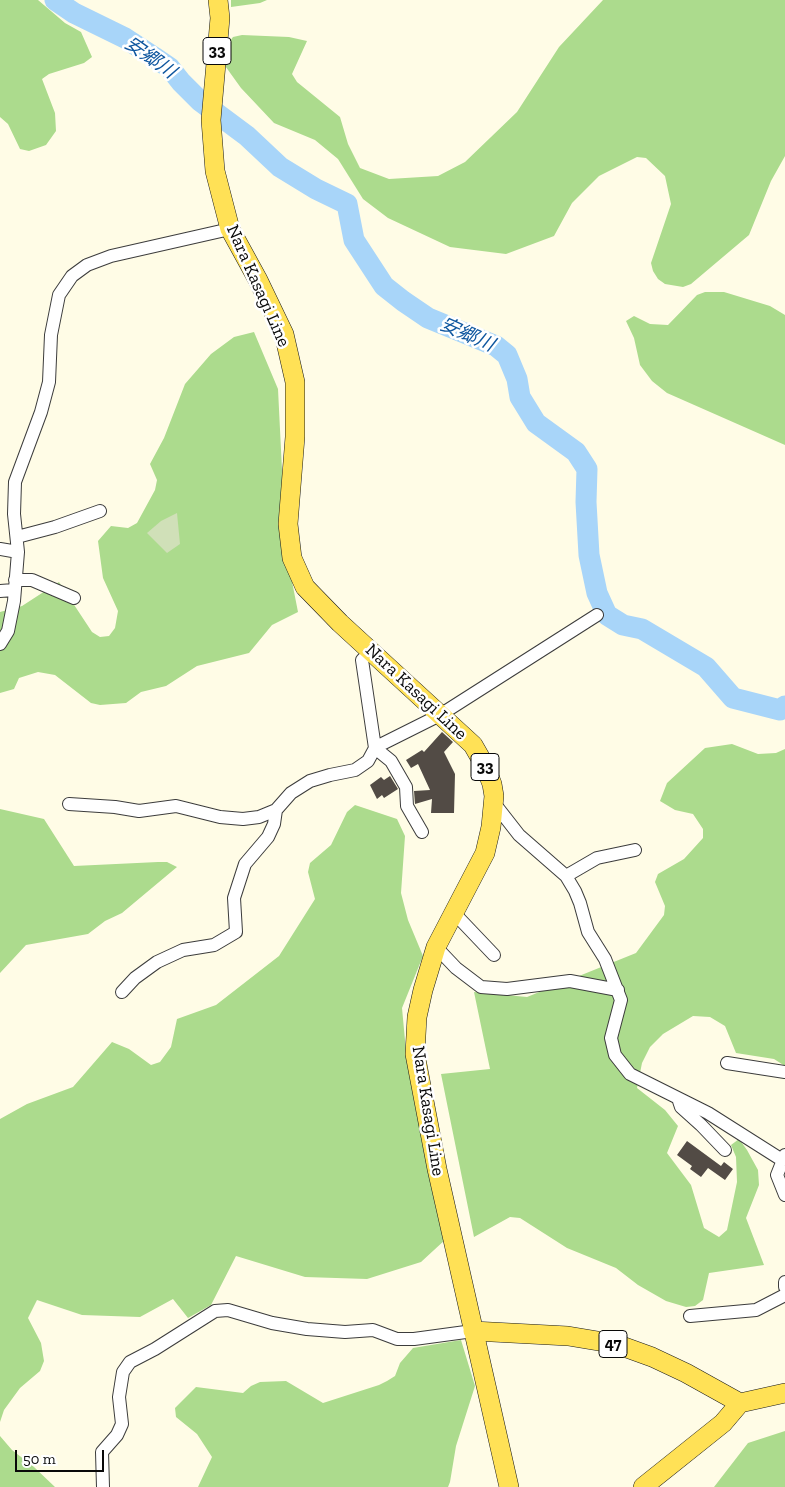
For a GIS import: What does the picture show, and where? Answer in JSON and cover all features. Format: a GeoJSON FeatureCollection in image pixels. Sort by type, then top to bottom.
{"type":"FeatureCollection","features":[{"type":"Feature","properties":{"kind":"main road","name":"Nara Kasagi Line"},"geometry":{"type":"LineString","coordinates":[[218,0],[220,18],[212,109],[215,171],[230,229],[258,280],[284,334],[295,382],[295,437],[288,524],[292,558],[305,587],[473,745],[485,766],[492,784],[494,803],[485,853],[436,947],[417,1017],[415,1054],[437,1169],[509,1487]]}},
{"type":"Feature","properties":{"kind":"main road","name":"47"},"geometry":{"type":"LineString","coordinates":[[473,1331],[568,1336],[616,1344],[652,1357],[686,1373],[740,1403]]}},
{"type":"Feature","properties":{"kind":"main road"},"geometry":{"type":"LineString","coordinates":[[643,1487],[723,1423],[740,1403],[785,1393]]}},
{"type":"Feature","properties":{"kind":"street"},"geometry":{"type":"LineString","coordinates":[[0,644],[8,631],[15,585],[18,552],[14,514],[15,482],[41,412],[49,382],[51,335],[59,295],[72,276],[87,265],[111,256],[230,229]]}},
{"type":"Feature","properties":{"kind":"street"},"geometry":{"type":"LineString","coordinates":[[17,537],[100,511]]}},
{"type":"Feature","properties":{"kind":"street"},"geometry":{"type":"LineString","coordinates":[[0,549],[18,552]]}},
{"type":"Feature","properties":{"kind":"street"},"geometry":{"type":"LineString","coordinates":[[0,591],[32,580],[74,598]]}},
{"type":"Feature","properties":{"kind":"street"},"geometry":{"type":"LineString","coordinates":[[69,804],[115,807],[139,811],[176,806],[220,817],[242,819],[259,817],[276,810],[291,793],[310,781],[355,770],[368,761],[375,748],[440,715],[597,615]]}},
{"type":"Feature","properties":{"kind":"street"},"geometry":{"type":"LineString","coordinates":[[372,651],[362,660],[375,748],[391,760],[406,787],[408,806],[422,832]]}},
{"type":"Feature","properties":{"kind":"street"},"geometry":{"type":"LineString","coordinates":[[494,803],[519,835],[566,876],[580,903],[588,932],[605,959],[621,1000],[610,1038],[615,1056],[630,1074],[708,1113],[783,1158],[777,1175],[785,1195]]}},
{"type":"Feature","properties":{"kind":"street"},"geometry":{"type":"LineString","coordinates":[[122,992],[135,978],[157,962],[183,950],[214,945],[236,932],[234,898],[245,864],[268,837],[274,824],[276,810]]}},
{"type":"Feature","properties":{"kind":"street"},"geometry":{"type":"LineString","coordinates":[[566,876],[597,858],[635,850]]}},
{"type":"Feature","properties":{"kind":"street"},"geometry":{"type":"LineString","coordinates":[[454,913],[494,955]]}},
{"type":"Feature","properties":{"kind":"street"},"geometry":{"type":"LineString","coordinates":[[436,947],[456,968],[481,987],[507,989],[570,981],[618,990]]}},
{"type":"Feature","properties":{"kind":"street"},"geometry":{"type":"LineString","coordinates":[[727,1062],[785,1072]]}},
{"type":"Feature","properties":{"kind":"street"},"geometry":{"type":"LineString","coordinates":[[679,1099],[681,1107],[725,1150]]}},
{"type":"Feature","properties":{"kind":"street"},"geometry":{"type":"LineString","coordinates":[[785,1282],[785,1287]]}},
{"type":"Feature","properties":{"kind":"street"},"geometry":{"type":"LineString","coordinates":[[690,1316],[756,1310],[785,1295]]}},
{"type":"Feature","properties":{"kind":"street"},"geometry":{"type":"LineString","coordinates":[[103,1487],[102,1452],[117,1435],[122,1424],[120,1397],[123,1372],[130,1362],[155,1349],[215,1311],[228,1310],[272,1323],[307,1329],[345,1332],[373,1330],[397,1339],[414,1339],[473,1331]]}},
{"type":"Feature","properties":{"kind":"green space"},"geometry":{"type":"Polygon","coordinates":[[[0,0],[38,0],[65,23],[81,32],[92,57],[84,63],[49,74],[42,79],[55,113],[56,131],[46,145],[29,151],[20,149],[8,124],[0,117],[0,0]]]}},
{"type":"Feature","properties":{"kind":"green space"},"geometry":{"type":"Polygon","coordinates":[[[231,0],[267,0],[260,3],[231,7],[231,0]]]}},
{"type":"Feature","properties":{"kind":"green space"},"geometry":{"type":"Polygon","coordinates":[[[603,0],[785,0],[785,156],[771,181],[749,235],[691,284],[683,287],[665,284],[658,279],[653,271],[651,263],[671,204],[665,176],[646,158],[637,157],[599,176],[572,203],[554,236],[506,254],[450,247],[388,218],[363,199],[338,159],[315,140],[274,123],[241,88],[223,63],[227,45],[233,37],[242,35],[289,37],[307,41],[292,74],[297,82],[340,117],[348,144],[360,168],[389,179],[438,176],[465,162],[517,112],[559,47],[603,0]]]}},
{"type":"Feature","properties":{"kind":"green space"},"geometry":{"type":"Polygon","coordinates":[[[705,292],[724,292],[770,306],[785,315],[785,445],[667,393],[652,381],[640,365],[634,338],[626,321],[634,316],[650,324],[668,325],[697,295],[705,292]]]}},
{"type":"Feature","properties":{"kind":"green space"},"geometry":{"type":"Polygon","coordinates":[[[254,332],[278,389],[286,551],[298,612],[272,625],[249,653],[197,666],[166,686],[141,692],[126,703],[100,705],[91,703],[55,675],[38,672],[19,678],[14,689],[0,693],[0,612],[22,606],[59,582],[92,632],[100,637],[109,636],[115,628],[118,611],[103,578],[98,541],[111,526],[128,528],[137,523],[155,490],[157,480],[150,464],[164,438],[185,384],[211,354],[234,337],[254,332]]]}},
{"type":"Feature","properties":{"kind":"green space"},"geometry":{"type":"Polygon","coordinates":[[[177,513],[180,544],[167,553],[147,533],[161,521],[177,513]]]}},
{"type":"Feature","properties":{"kind":"green space"},"geometry":{"type":"Polygon","coordinates":[[[732,744],[758,754],[776,753],[785,749],[785,1066],[774,1059],[736,1053],[725,1026],[710,1017],[693,1016],[663,1034],[650,1047],[642,1063],[637,1088],[665,1110],[678,1126],[667,1153],[691,1185],[704,1228],[719,1237],[727,1230],[737,1182],[736,1157],[731,1145],[739,1139],[758,1170],[759,1185],[746,1218],[764,1265],[709,1273],[703,1300],[695,1306],[686,1307],[666,1301],[638,1285],[616,1268],[567,1248],[520,1218],[510,1217],[474,1237],[441,1074],[490,1069],[474,992],[527,997],[636,953],[664,915],[665,906],[655,882],[658,874],[684,859],[703,838],[703,829],[693,814],[675,810],[660,801],[667,783],[705,748],[732,744]]]}},
{"type":"Feature","properties":{"kind":"green space"},"geometry":{"type":"Polygon","coordinates":[[[355,805],[397,819],[405,836],[401,893],[408,920],[423,956],[402,1008],[406,1051],[446,1239],[421,1262],[367,1279],[305,1277],[236,1256],[211,1305],[188,1318],[173,1299],[140,1317],[82,1315],[37,1300],[28,1318],[41,1343],[44,1361],[40,1371],[20,1388],[4,1410],[0,1422],[0,1119],[27,1104],[73,1087],[112,1042],[129,1049],[151,1065],[160,1062],[171,1047],[177,1019],[216,1005],[279,956],[315,899],[308,872],[310,863],[331,845],[347,812],[355,805]]]}},
{"type":"Feature","properties":{"kind":"green space"},"geometry":{"type":"Polygon","coordinates":[[[0,809],[44,819],[74,866],[167,862],[177,867],[122,913],[105,921],[88,934],[26,945],[0,973],[0,809]]]}},
{"type":"Feature","properties":{"kind":"green space"},"geometry":{"type":"Polygon","coordinates":[[[461,1340],[475,1386],[456,1446],[448,1487],[198,1487],[212,1457],[197,1434],[176,1417],[175,1408],[196,1387],[243,1393],[251,1386],[260,1382],[286,1381],[323,1403],[387,1381],[395,1376],[400,1363],[413,1348],[461,1340]]]}},
{"type":"Feature","properties":{"kind":"green space"},"geometry":{"type":"Polygon","coordinates":[[[785,1431],[785,1487],[714,1487],[748,1443],[785,1431]]]}},
{"type":"Feature","properties":{"kind":"green space"},"geometry":{"type":"Polygon","coordinates":[[[0,1436],[12,1450],[55,1487],[0,1487],[0,1436]]]}},
{"type":"Feature","properties":{"kind":"building"},"geometry":{"type":"Polygon","coordinates":[[[442,732],[453,742],[444,752],[455,774],[454,813],[431,813],[432,799],[415,804],[414,791],[430,790],[418,764],[411,768],[406,760],[422,750],[424,752],[442,732]]]}},
{"type":"Feature","properties":{"kind":"building"},"geometry":{"type":"Polygon","coordinates":[[[390,776],[398,789],[384,798],[382,795],[377,799],[370,785],[381,777],[384,780],[390,776]]]}},
{"type":"Feature","properties":{"kind":"building"},"geometry":{"type":"Polygon","coordinates":[[[687,1141],[721,1166],[724,1162],[733,1169],[725,1180],[708,1168],[701,1177],[690,1169],[692,1166],[677,1155],[687,1141]]]}},
{"type":"Feature","properties":{"kind":"waterway","name":"安郷川"},"geometry":{"type":"LineString","coordinates":[[55,0],[74,13],[125,38],[170,68],[200,101],[247,136],[280,167],[316,189],[347,204],[354,240],[384,286],[403,301],[428,318],[496,346],[507,355],[517,379],[520,397],[536,423],[576,452],[587,469],[586,502],[589,555],[597,593],[607,615],[623,625],[642,629],[706,667],[733,698],[780,710],[785,706]]}}]}
